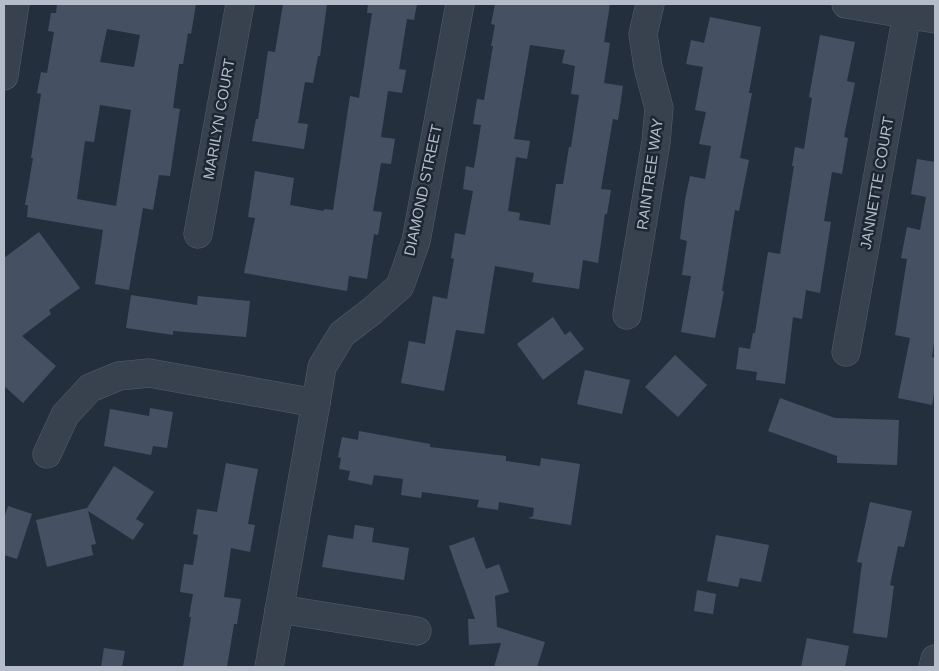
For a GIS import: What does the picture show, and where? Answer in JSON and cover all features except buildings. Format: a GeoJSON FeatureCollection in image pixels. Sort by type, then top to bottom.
{"type":"FeatureCollection","features":[{"type":"Feature","properties":{"kind":"street"},"geometry":{"type":"LineString","coordinates":[[4,76],[15,4]]}},
{"type":"Feature","properties":{"kind":"street","name":"MARILYN COURT"},"geometry":{"type":"LineString","coordinates":[[198,234],[240,4]]}},
{"type":"Feature","properties":{"kind":"street","name":"DIAMOND STREET"},"geometry":{"type":"LineString","coordinates":[[269,667],[322,367],[342,334],[400,286],[416,242],[460,4]]}},
{"type":"Feature","properties":{"kind":"street","name":"RAINTREE WAY"},"geometry":{"type":"LineString","coordinates":[[627,315],[656,142],[659,108],[648,67],[643,34],[650,4]]}},
{"type":"Feature","properties":{"kind":"street"},"geometry":{"type":"LineString","coordinates":[[846,4],[935,19]]}},
{"type":"Feature","properties":{"kind":"street","name":"JANNETTE COURT"},"geometry":{"type":"LineString","coordinates":[[846,352],[907,14]]}},
{"type":"Feature","properties":{"kind":"street"},"geometry":{"type":"LineString","coordinates":[[47,454],[65,415],[90,388],[120,376],[149,373],[316,403]]}},
{"type":"Feature","properties":{"kind":"street"},"geometry":{"type":"LineString","coordinates":[[279,609],[417,631]]}},
{"type":"Feature","properties":{"kind":"street"},"geometry":{"type":"LineString","coordinates":[[932,667],[935,659]]}}]}
